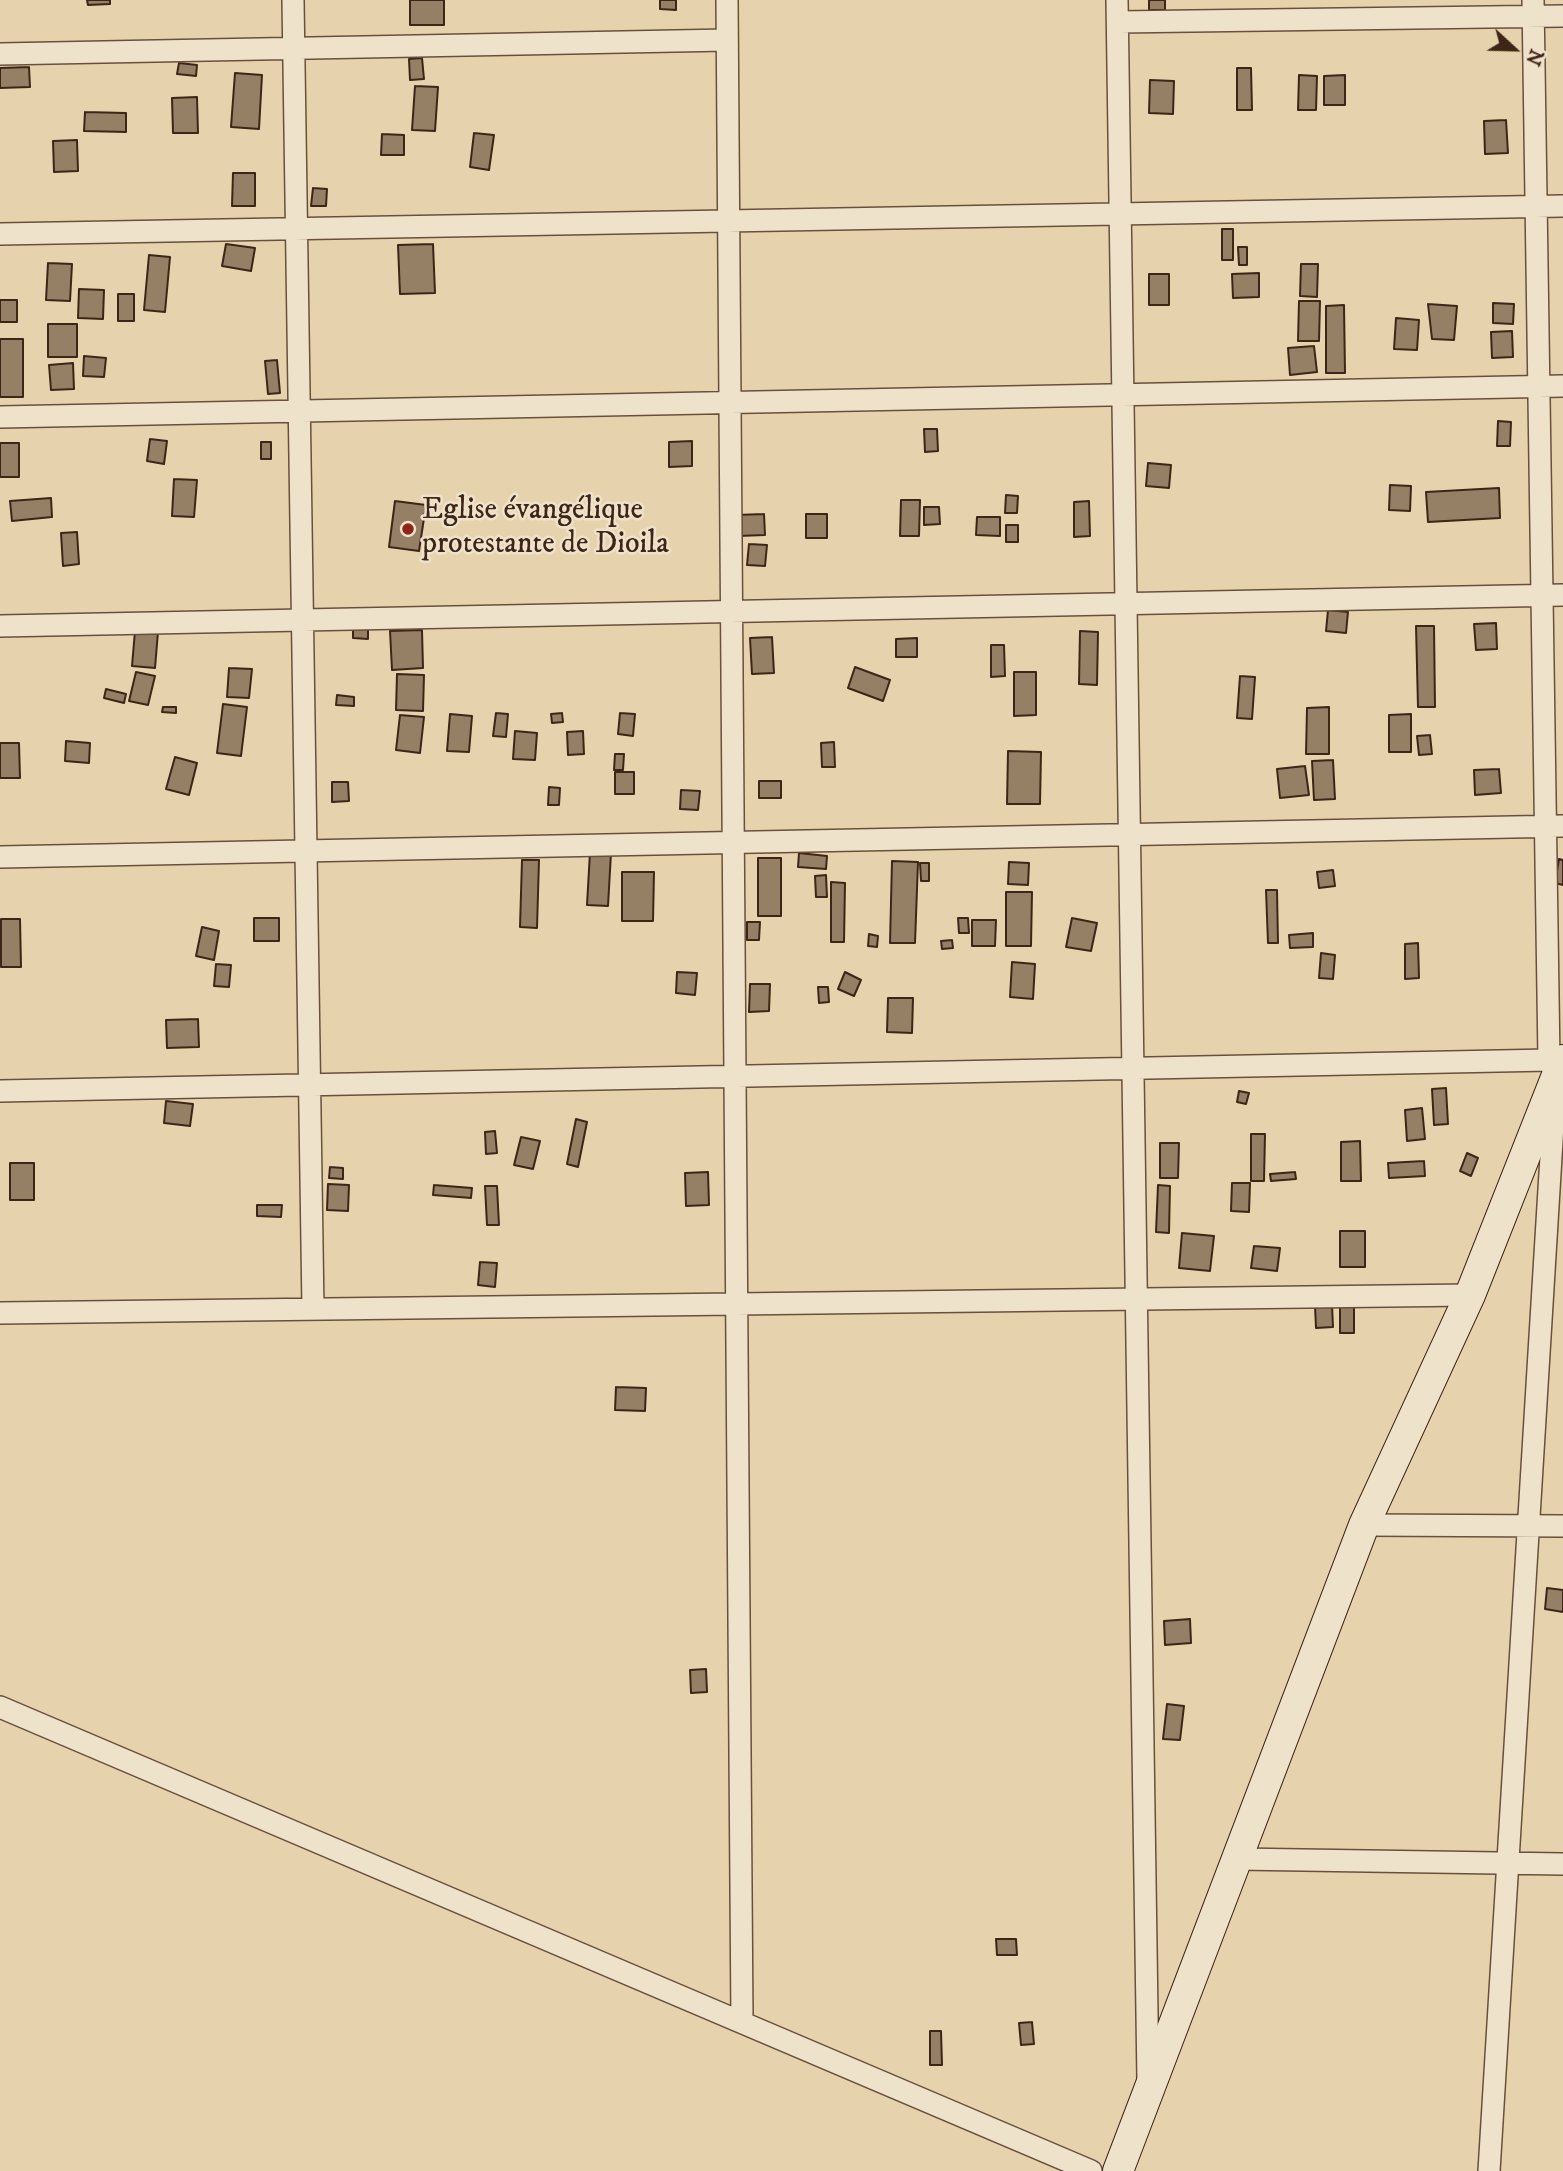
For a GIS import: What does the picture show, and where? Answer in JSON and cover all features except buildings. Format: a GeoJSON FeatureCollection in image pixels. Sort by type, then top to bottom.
{"type":"FeatureCollection","features":[{"type":"Feature","properties":{"kind":"street"},"geometry":{"type":"LineString","coordinates":[[293,0],[313,1309]]}},
{"type":"Feature","properties":{"kind":"street"},"geometry":{"type":"LineString","coordinates":[[727,0],[742,2020]]}},
{"type":"Feature","properties":{"kind":"street"},"geometry":{"type":"LineString","coordinates":[[1117,0],[1148,2092]]}},
{"type":"Feature","properties":{"kind":"street"},"geometry":{"type":"LineString","coordinates":[[1118,22],[1533,8],[1563,16]]}},
{"type":"Feature","properties":{"kind":"street"},"geometry":{"type":"LineString","coordinates":[[1489,2171],[1556,1065],[1553,596],[1539,387],[1533,8]]}},
{"type":"Feature","properties":{"kind":"street"},"geometry":{"type":"LineString","coordinates":[[0,54],[727,40]]}},
{"type":"Feature","properties":{"kind":"street"},"geometry":{"type":"LineString","coordinates":[[0,234],[1563,206]]}},
{"type":"Feature","properties":{"kind":"street"},"geometry":{"type":"LineString","coordinates":[[0,417],[1563,386]]}},
{"type":"Feature","properties":{"kind":"street"},"geometry":{"type":"LineString","coordinates":[[0,626],[1553,596]]}},
{"type":"Feature","properties":{"kind":"street"},"geometry":{"type":"LineString","coordinates":[[0,856],[1554,826]]}},
{"type":"Feature","properties":{"kind":"street"},"geometry":{"type":"LineString","coordinates":[[0,1091],[1133,1069],[1556,1065]]}},
{"type":"Feature","properties":{"kind":"street"},"geometry":{"type":"LineString","coordinates":[[1118,2171],[1364,1525],[1470,1295],[1556,1065]]}},
{"type":"Feature","properties":{"kind":"street"},"geometry":{"type":"LineString","coordinates":[[0,1313],[1470,1295]]}},
{"type":"Feature","properties":{"kind":"street"},"geometry":{"type":"LineString","coordinates":[[1364,1525],[1563,1527]]}},
{"type":"Feature","properties":{"kind":"street"},"geometry":{"type":"LineString","coordinates":[[0,1707],[742,2020],[1091,2171]]}},
{"type":"Feature","properties":{"kind":"street"},"geometry":{"type":"LineString","coordinates":[[1237,1859],[1563,1864]]}},
{"type":"Feature","properties":{"kind":"place","name":"Eglise évangélique protestante de Dioila"},"geometry":{"type":"Point","coordinates":[408,529]}}]}
